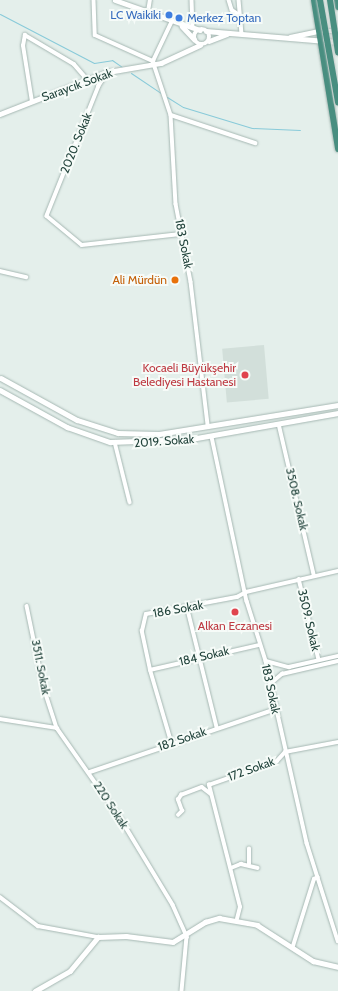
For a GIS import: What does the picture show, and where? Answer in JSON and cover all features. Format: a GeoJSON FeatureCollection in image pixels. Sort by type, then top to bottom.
{"type":"FeatureCollection","features":[{"type":"Feature","properties":{"kind":"highway"},"geometry":{"type":"LineString","coordinates":[[314,0],[319,42],[338,149]]}},
{"type":"Feature","properties":{"kind":"highway"},"geometry":{"type":"LineString","coordinates":[[320,0],[338,102]]}},
{"type":"Feature","properties":{"kind":"highway"},"geometry":{"type":"LineString","coordinates":[[330,0],[338,52]]}},
{"type":"Feature","properties":{"kind":"highway"},"geometry":{"type":"LineString","coordinates":[[337,0],[338,7]]}},
{"type":"Feature","properties":{"kind":"street"},"geometry":{"type":"LineString","coordinates":[[94,0],[95,35],[153,63],[172,21]]}},
{"type":"Feature","properties":{"kind":"street"},"geometry":{"type":"LineString","coordinates":[[115,0],[182,26],[200,30],[227,34],[242,33],[319,42],[338,42]]}},
{"type":"Feature","properties":{"kind":"street"},"geometry":{"type":"LineString","coordinates":[[148,12],[150,0]]}},
{"type":"Feature","properties":{"kind":"street"},"geometry":{"type":"LineString","coordinates":[[192,0],[193,28]]}},
{"type":"Feature","properties":{"kind":"street"},"geometry":{"type":"LineString","coordinates":[[229,0],[232,10],[238,14]]}},
{"type":"Feature","properties":{"kind":"street"},"geometry":{"type":"LineString","coordinates":[[239,0],[238,14],[242,33]]}},
{"type":"Feature","properties":{"kind":"street"},"geometry":{"type":"LineString","coordinates":[[182,26],[200,45]]}},
{"type":"Feature","properties":{"kind":"street"},"geometry":{"type":"LineString","coordinates":[[194,39],[200,30]]}},
{"type":"Feature","properties":{"kind":"street"},"geometry":{"type":"LineString","coordinates":[[206,31],[209,40]]}},
{"type":"Feature","properties":{"kind":"street"},"geometry":{"type":"LineString","coordinates":[[290,38],[318,31],[338,31]]}},
{"type":"Feature","properties":{"kind":"street","name":"Saraycık Sokak"},"geometry":{"type":"LineString","coordinates":[[0,114],[108,72],[188,54],[209,40],[227,34]]}},
{"type":"Feature","properties":{"kind":"street"},"geometry":{"type":"LineString","coordinates":[[32,102],[22,46],[25,35],[74,64],[88,80]]}},
{"type":"Feature","properties":{"kind":"street","name":"183 Sokak"},"geometry":{"type":"LineString","coordinates":[[153,63],[170,115],[174,180],[191,282],[208,425]]}},
{"type":"Feature","properties":{"kind":"street","name":"2020. Sokak"},"geometry":{"type":"LineString","coordinates":[[108,72],[99,86],[47,216],[82,245],[182,234]]}},
{"type":"Feature","properties":{"kind":"street"},"geometry":{"type":"LineString","coordinates":[[170,115],[255,143]]}},
{"type":"Feature","properties":{"kind":"street"},"geometry":{"type":"LineString","coordinates":[[0,271],[26,276]]}},
{"type":"Feature","properties":{"kind":"street","name":"2019. Sokak"},"geometry":{"type":"LineString","coordinates":[[0,385],[1,377],[77,420],[118,433],[159,434],[338,405]]}},
{"type":"Feature","properties":{"kind":"street","name":"2019. Sokak"},"geometry":{"type":"LineString","coordinates":[[0,390],[67,428],[115,442],[212,437],[338,413]]}},
{"type":"Feature","properties":{"kind":"street","name":"3508. Sokak"},"geometry":{"type":"LineString","coordinates":[[279,424],[314,574]]}},
{"type":"Feature","properties":{"kind":"street","name":"183 Sokak"},"geometry":{"type":"LineString","coordinates":[[212,437],[228,526],[259,645],[266,661],[285,752],[318,877],[338,941]]}},
{"type":"Feature","properties":{"kind":"street"},"geometry":{"type":"LineString","coordinates":[[115,442],[130,502]]}},
{"type":"Feature","properties":{"kind":"street","name":"186 Sokak"},"geometry":{"type":"LineString","coordinates":[[171,742],[150,670],[142,631],[146,614],[237,598],[246,592],[314,574],[338,571]]}},
{"type":"Feature","properties":{"kind":"street","name":"3509. Sokak"},"geometry":{"type":"LineString","coordinates":[[299,579],[319,660]]}},
{"type":"Feature","properties":{"kind":"street","name":"3511. Sokak"},"geometry":{"type":"LineString","coordinates":[[27,606],[44,688],[57,728]]}},
{"type":"Feature","properties":{"kind":"street"},"geometry":{"type":"LineString","coordinates":[[187,606],[218,727]]}},
{"type":"Feature","properties":{"kind":"street","name":"184 Sokak"},"geometry":{"type":"LineString","coordinates":[[150,670],[200,656],[259,645]]}},
{"type":"Feature","properties":{"kind":"street"},"geometry":{"type":"LineString","coordinates":[[266,661],[282,667],[338,656]]}},
{"type":"Feature","properties":{"kind":"street"},"geometry":{"type":"LineString","coordinates":[[270,684],[282,674],[338,661]]}},
{"type":"Feature","properties":{"kind":"street","name":"182 Sokak"},"geometry":{"type":"LineString","coordinates":[[90,772],[171,742],[276,708]]}},
{"type":"Feature","properties":{"kind":"street"},"geometry":{"type":"LineString","coordinates":[[0,719],[57,728]]}},
{"type":"Feature","properties":{"kind":"street","name":"220 Sokak"},"geometry":{"type":"LineString","coordinates":[[57,728],[90,772],[169,898],[187,936]]}},
{"type":"Feature","properties":{"kind":"street","name":"172 Sokak"},"geometry":{"type":"LineString","coordinates":[[211,794],[209,785],[277,761],[285,752],[338,742]]}},
{"type":"Feature","properties":{"kind":"street"},"geometry":{"type":"LineString","coordinates":[[178,815],[182,811],[178,800],[181,795],[202,787],[211,794],[240,907],[237,919]]}},
{"type":"Feature","properties":{"kind":"street"},"geometry":{"type":"LineString","coordinates":[[249,864],[250,849]]}},
{"type":"Feature","properties":{"kind":"street"},"geometry":{"type":"LineString","coordinates":[[231,868],[249,864],[258,868]]}},
{"type":"Feature","properties":{"kind":"street"},"geometry":{"type":"LineString","coordinates":[[293,946],[314,879],[318,877]]}},
{"type":"Feature","properties":{"kind":"street"},"geometry":{"type":"LineString","coordinates":[[0,897],[38,926],[98,937],[126,936],[168,943],[187,936],[205,922],[219,918],[237,919],[269,931],[313,961],[338,967]]}},
{"type":"Feature","properties":{"kind":"street"},"geometry":{"type":"LineString","coordinates":[[182,991],[187,936]]}},
{"type":"Feature","properties":{"kind":"street"},"geometry":{"type":"LineString","coordinates":[[35,991],[70,971],[98,937]]}},
{"type":"Feature","properties":{"kind":"shaded area","name":"Kocaeli Büyükşehir Belediyesi Hastanesi"},"geometry":{"type":"Polygon","coordinates":[[[264,345],[269,399],[227,402],[222,349],[264,345]]]}},
{"type":"Feature","properties":{"kind":"waterway"},"geometry":{"type":"LineString","coordinates":[[0,14],[94,63],[112,60],[122,67]]}},
{"type":"Feature","properties":{"kind":"waterway"},"geometry":{"type":"LineString","coordinates":[[131,73],[162,94]]}},
{"type":"Feature","properties":{"kind":"waterway"},"geometry":{"type":"LineString","coordinates":[[167,97],[183,107],[252,128],[300,130]]}},
{"type":"Feature","properties":{"kind":"place","name":"LC Waikiki"},"geometry":{"type":"Point","coordinates":[169,15]}},
{"type":"Feature","properties":{"kind":"place","name":"Merkez Toptan"},"geometry":{"type":"Point","coordinates":[179,18]}},
{"type":"Feature","properties":{"kind":"place","name":"Ali Mürdün"},"geometry":{"type":"Point","coordinates":[175,280]}},
{"type":"Feature","properties":{"kind":"place","name":"Kocaeli Büyükşehir Belediyesi Hastanesi"},"geometry":{"type":"Point","coordinates":[245,375]}},
{"type":"Feature","properties":{"kind":"place","name":"Alkan Eczanesi"},"geometry":{"type":"Point","coordinates":[235,612]}}]}
